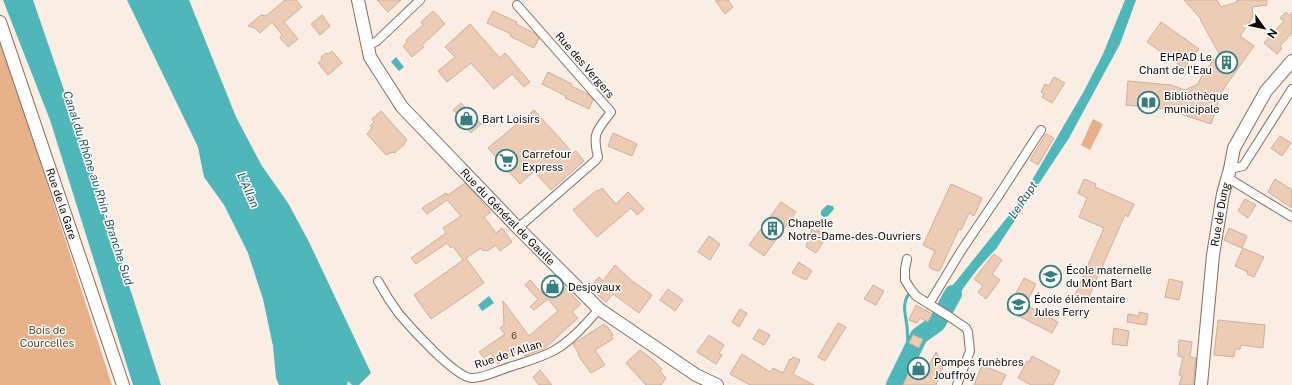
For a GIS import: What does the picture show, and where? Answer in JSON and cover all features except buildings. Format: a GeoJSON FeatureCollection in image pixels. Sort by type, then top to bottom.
{"type":"FeatureCollection","features":[{"type":"Feature","properties":{"kind":"main road","name":"Rue du Général de Gaulle"},"geometry":{"type":"LineString","coordinates":[[358,0],[370,57],[402,107],[518,228],[600,309],[696,375],[717,385]]}},
{"type":"Feature","properties":{"kind":"main road","name":"Rue de la Gare"},"geometry":{"type":"LineString","coordinates":[[0,22],[123,385]]}},
{"type":"Feature","properties":{"kind":"main road","name":"Rue de Dung"},"geometry":{"type":"LineString","coordinates":[[1201,385],[1213,255],[1223,194],[1234,148],[1266,91],[1292,61]]}},
{"type":"Feature","properties":{"kind":"street"},"geometry":{"type":"LineString","coordinates":[[368,46],[377,41],[420,0]]}},
{"type":"Feature","properties":{"kind":"street","name":"Rue des Vergers"},"geometry":{"type":"LineString","coordinates":[[517,5],[611,112],[596,132],[595,140],[598,157],[595,161],[518,228]]}},
{"type":"Feature","properties":{"kind":"street"},"geometry":{"type":"LineString","coordinates":[[1292,89],[1243,166],[1229,173],[1292,217]]}},
{"type":"Feature","properties":{"kind":"street"},"geometry":{"type":"LineString","coordinates":[[933,306],[961,251],[1041,130]]}},
{"type":"Feature","properties":{"kind":"street"},"geometry":{"type":"LineString","coordinates":[[907,259],[905,280],[916,296],[966,328],[968,332],[970,351],[957,385]]}},
{"type":"Feature","properties":{"kind":"street","name":"Rue de l'Allan"},"geometry":{"type":"LineString","coordinates":[[378,281],[383,292],[413,330],[445,361],[459,372],[471,378],[542,356],[556,349],[580,331],[600,309]]}},
{"type":"Feature","properties":{"kind":"green space","name":"Bois de Courcelles"},"geometry":{"type":"Polygon","coordinates":[[[0,37],[112,385],[0,385],[0,37]]]}},
{"type":"Feature","properties":{"kind":"green space"},"geometry":{"type":"Polygon","coordinates":[[[1093,119],[1103,124],[1090,150],[1081,145],[1093,119]]]}},
{"type":"Feature","properties":{"kind":"water"},"geometry":{"type":"Polygon","coordinates":[[[3,0],[33,0],[99,192],[161,385],[133,385],[50,120],[3,0]]]}},
{"type":"Feature","properties":{"kind":"water","name":"L'Allan"},"geometry":{"type":"Polygon","coordinates":[[[127,0],[189,0],[236,117],[262,166],[288,203],[309,242],[371,373],[359,385],[352,385],[348,381],[347,385],[279,385],[276,378],[273,346],[263,299],[248,253],[224,205],[204,177],[198,147],[127,0]]]}},
{"type":"Feature","properties":{"kind":"water"},"geometry":{"type":"Polygon","coordinates":[[[1125,0],[1136,0],[1120,44],[1069,138],[996,249],[970,279],[949,313],[943,308],[942,305],[953,285],[1018,204],[1084,91],[1103,54],[1125,0]]]}},
{"type":"Feature","properties":{"kind":"water"},"geometry":{"type":"Polygon","coordinates":[[[396,57],[404,67],[399,71],[391,62],[396,57]]]}},
{"type":"Feature","properties":{"kind":"water"},"geometry":{"type":"Polygon","coordinates":[[[827,205],[833,206],[834,209],[828,216],[824,217],[821,215],[821,211],[827,205]]]}},
{"type":"Feature","properties":{"kind":"water"},"geometry":{"type":"Polygon","coordinates":[[[489,296],[494,303],[482,311],[478,305],[489,296]]]}},
{"type":"Feature","properties":{"kind":"water"},"geometry":{"type":"Polygon","coordinates":[[[909,343],[919,348],[910,362],[901,385],[891,385],[909,343]]]}},
{"type":"Feature","properties":{"kind":"waterway"},"geometry":{"type":"LineString","coordinates":[[909,294],[905,302],[905,310],[909,352]]}},
{"type":"Feature","properties":{"kind":"waterway","name":"Le Rupt"},"geometry":{"type":"LineString","coordinates":[[895,385],[919,336],[937,323],[953,294]]}},
{"type":"Feature","properties":{"kind":"place","name":"EHPAD Le Chant de l'Eau"},"geometry":{"type":"Point","coordinates":[1227,63]}},
{"type":"Feature","properties":{"kind":"place","name":"Bibliothèque municipale"},"geometry":{"type":"Point","coordinates":[1149,102]}},
{"type":"Feature","properties":{"kind":"place","name":"Bart Loisirs"},"geometry":{"type":"Point","coordinates":[466,119]}},
{"type":"Feature","properties":{"kind":"place","name":"Carrefour Express"},"geometry":{"type":"Point","coordinates":[507,160]}},
{"type":"Feature","properties":{"kind":"place","name":"Chapelle Notre-Dame-des-Ouvriers"},"geometry":{"type":"Point","coordinates":[773,229]}},
{"type":"Feature","properties":{"kind":"place","name":"École maternelle du Mont Bart"},"geometry":{"type":"Point","coordinates":[1050,276]}},
{"type":"Feature","properties":{"kind":"place","name":"Desjoyaux"},"geometry":{"type":"Point","coordinates":[552,287]}},
{"type":"Feature","properties":{"kind":"place","name":"École élémentaire Jules Ferry"},"geometry":{"type":"Point","coordinates":[1019,305]}},
{"type":"Feature","properties":{"kind":"place","name":"Pompes funèbres Jouffroy"},"geometry":{"type":"Point","coordinates":[919,368]}},
{"type":"Feature","properties":{"kind":"water label","name":"Canal du Rhône au Rhin - Branche Sud"},"geometry":{"type":"Point","coordinates":[98,188]}}]}
